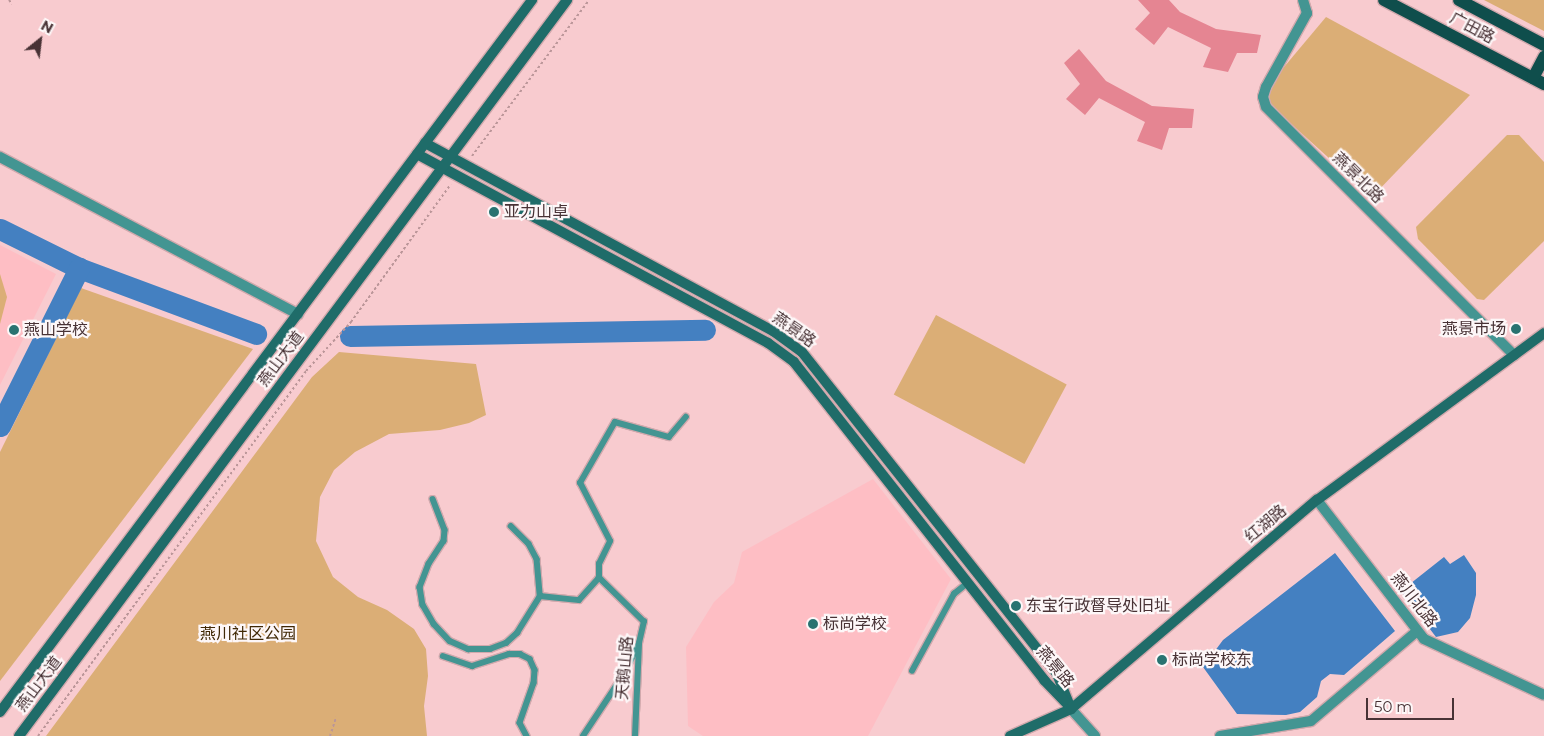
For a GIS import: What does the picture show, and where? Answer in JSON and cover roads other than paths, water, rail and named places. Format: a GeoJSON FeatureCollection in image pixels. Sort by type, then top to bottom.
{"type":"FeatureCollection","features":[{"type":"Feature","properties":{"kind":"main road","name":"燕山大道"},"geometry":{"type":"LineString","coordinates":[[0,712],[532,0]]}},
{"type":"Feature","properties":{"kind":"main road","name":"燕山大道"},"geometry":{"type":"LineString","coordinates":[[19,736],[567,0]]}},
{"type":"Feature","properties":{"kind":"main road","name":"广田路"},"geometry":{"type":"LineString","coordinates":[[1384,0],[1539,81]]}},
{"type":"Feature","properties":{"kind":"main road","name":"广田路"},"geometry":{"type":"LineString","coordinates":[[1459,0],[1544,45]]}},
{"type":"Feature","properties":{"kind":"main road"},"geometry":{"type":"LineString","coordinates":[[1539,81],[1544,57]]}},
{"type":"Feature","properties":{"kind":"main road","name":"燕景路"},"geometry":{"type":"LineString","coordinates":[[425,144],[773,332],[802,352],[1057,674],[1071,708]]}},
{"type":"Feature","properties":{"kind":"main road","name":"燕景路"},"geometry":{"type":"LineString","coordinates":[[417,154],[786,355],[808,377],[1044,680],[1071,708]]}},
{"type":"Feature","properties":{"kind":"main road","name":"红湖路"},"geometry":{"type":"LineString","coordinates":[[1010,736],[1071,708],[1317,500],[1544,333]]}},
{"type":"Feature","properties":{"kind":"street","name":"燕景北路"},"geometry":{"type":"LineString","coordinates":[[1303,0],[1307,13],[1266,87],[1266,107],[1514,355]]}},
{"type":"Feature","properties":{"kind":"street"},"geometry":{"type":"LineString","coordinates":[[0,158],[298,314]]}},
{"type":"Feature","properties":{"kind":"street","name":"燕川北路"},"geometry":{"type":"LineString","coordinates":[[1317,500],[1424,639],[1544,695]]}},
{"type":"Feature","properties":{"kind":"street"},"geometry":{"type":"LineString","coordinates":[[1220,736],[1310,721],[1417,631]]}},
{"type":"Feature","properties":{"kind":"street"},"geometry":{"type":"LineString","coordinates":[[1071,708],[1095,736]]}},
{"type":"Feature","properties":{"kind":"lane"},"geometry":{"type":"LineString","coordinates":[[540,596],[579,600],[599,578],[599,564],[610,541],[580,483],[583,474],[615,422],[668,437],[686,417]]}},
{"type":"Feature","properties":{"kind":"lane"},"geometry":{"type":"LineString","coordinates":[[433,498],[445,530],[444,541],[429,564],[420,586],[423,604],[434,624],[450,641],[468,649],[490,649],[506,643],[516,634],[540,596],[537,560],[529,544],[511,526]]}},
{"type":"Feature","properties":{"kind":"lane","name":"天鹅山路"},"geometry":{"type":"LineString","coordinates":[[599,578],[644,622],[639,644],[635,736]]}},
{"type":"Feature","properties":{"kind":"lane"},"geometry":{"type":"LineString","coordinates":[[912,671],[954,594],[969,582]]}},
{"type":"Feature","properties":{"kind":"lane"},"geometry":{"type":"LineString","coordinates":[[583,736],[624,674],[639,644]]}},
{"type":"Feature","properties":{"kind":"lane"},"geometry":{"type":"LineString","coordinates":[[443,656],[472,666],[509,654],[520,654],[530,659],[535,670],[534,683],[520,723],[527,736]]}},
{"type":"Feature","properties":{"kind":"water"},"geometry":{"type":"Polygon","coordinates":[[[1335,553],[1395,631],[1344,675],[1330,674],[1321,681],[1317,697],[1300,712],[1286,715],[1237,714],[1203,667],[1223,640],[1335,553]]]}},
{"type":"Feature","properties":{"kind":"water"},"geometry":{"type":"Polygon","coordinates":[[[1464,555],[1476,573],[1476,595],[1470,618],[1458,632],[1436,637],[1401,591],[1444,557],[1450,564],[1464,555]]]}},
{"type":"Feature","properties":{"kind":"waterway"},"geometry":{"type":"LineString","coordinates":[[0,229],[79,268],[256,334]]}},
{"type":"Feature","properties":{"kind":"waterway"},"geometry":{"type":"LineString","coordinates":[[0,426],[79,268]]}},
{"type":"Feature","properties":{"kind":"waterway"},"geometry":{"type":"LineString","coordinates":[[350,336],[705,330]]}},
{"type":"Feature","properties":{"kind":"place","name":"亚力山卓"},"geometry":{"type":"Point","coordinates":[494,212]}},
{"type":"Feature","properties":{"kind":"place","name":"燕景市场"},"geometry":{"type":"Point","coordinates":[1516,329]}},
{"type":"Feature","properties":{"kind":"place","name":"燕山学校"},"geometry":{"type":"Point","coordinates":[14,330]}},
{"type":"Feature","properties":{"kind":"place","name":"东宝行政督导处旧址"},"geometry":{"type":"Point","coordinates":[1016,606]}},
{"type":"Feature","properties":{"kind":"place","name":"标尚学校"},"geometry":{"type":"Point","coordinates":[813,624]}},
{"type":"Feature","properties":{"kind":"place","name":"标尚学校东"},"geometry":{"type":"Point","coordinates":[1162,660]}},
{"type":"Feature","properties":{"kind":"park label","name":"燕川社区公园"},"geometry":{"type":"Point","coordinates":[248,634]}}]}
